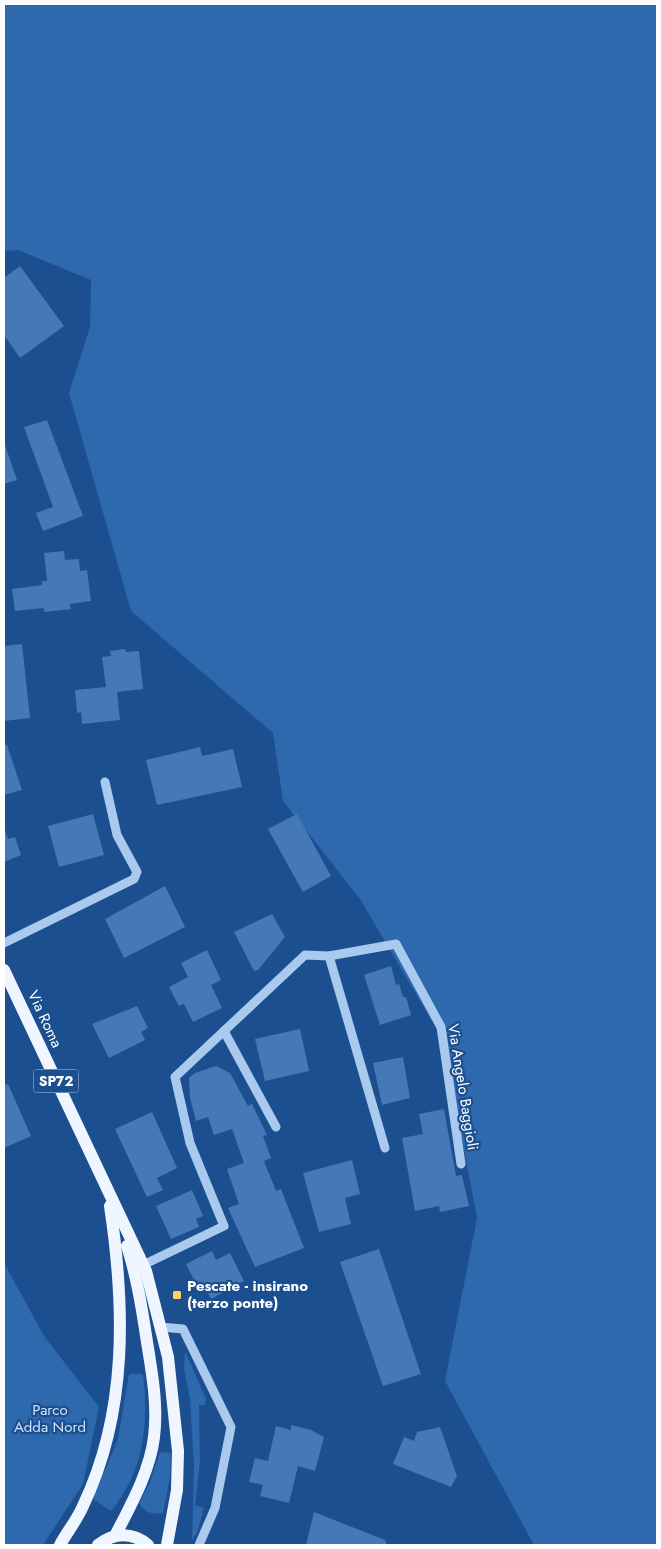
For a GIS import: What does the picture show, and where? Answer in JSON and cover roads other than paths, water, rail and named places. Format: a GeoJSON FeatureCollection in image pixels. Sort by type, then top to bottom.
{"type":"FeatureCollection","features":[{"type":"Feature","properties":{"kind":"main road","name":"Via Roma"},"geometry":{"type":"LineString","coordinates":[[4,970],[108,1191]]}},
{"type":"Feature","properties":{"kind":"main road"},"geometry":{"type":"LineString","coordinates":[[108,1191],[143,1265],[168,1357],[178,1451],[177,1490],[167,1545]]}},
{"type":"Feature","properties":{"kind":"main road"},"geometry":{"type":"LineString","coordinates":[[108,1191],[137,1276],[153,1374],[156,1413],[154,1438],[148,1461],[115,1536]]}},
{"type":"Feature","properties":{"kind":"main road"},"geometry":{"type":"LineString","coordinates":[[60,1545],[83,1506],[108,1439],[122,1353],[120,1268],[108,1191]]}},
{"type":"Feature","properties":{"kind":"main road"},"geometry":{"type":"LineString","coordinates":[[98,1545],[115,1536],[130,1536],[148,1545]]}},
{"type":"Feature","properties":{"kind":"street"},"geometry":{"type":"LineString","coordinates":[[4,943],[134,879],[137,872],[117,835],[105,782]]}},
{"type":"Feature","properties":{"kind":"street","name":"Via Angelo Baggioli"},"geometry":{"type":"LineString","coordinates":[[143,1265],[224,1226],[190,1143],[175,1077],[305,955],[329,956],[396,944],[442,1027],[461,1164]]}},
{"type":"Feature","properties":{"kind":"street"},"geometry":{"type":"LineString","coordinates":[[329,956],[385,1148]]}},
{"type":"Feature","properties":{"kind":"street"},"geometry":{"type":"LineString","coordinates":[[224,1031],[276,1127]]}},
{"type":"Feature","properties":{"kind":"street"},"geometry":{"type":"LineString","coordinates":[[160,1327],[183,1329],[232,1427],[215,1508],[199,1545]]}},
{"type":"Feature","properties":{"kind":"place","name":"Pescate - insirano (terzo ponte)"},"geometry":{"type":"Point","coordinates":[177,1295]}},
{"type":"Feature","properties":{"kind":"park label","name":"Parco Adda Nord"},"geometry":{"type":"Point","coordinates":[50,1418]}}]}
